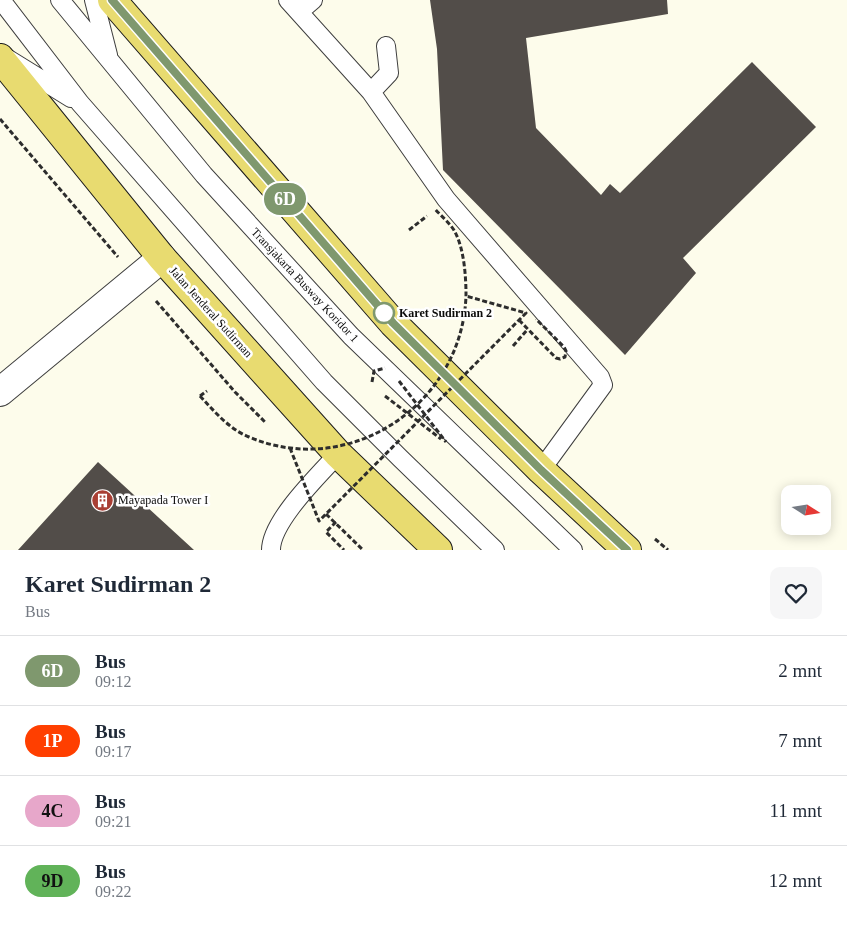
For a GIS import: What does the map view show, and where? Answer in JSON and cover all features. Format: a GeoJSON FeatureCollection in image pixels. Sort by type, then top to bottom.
{"type":"FeatureCollection","features":[{"type":"Feature","properties":{"kind":"main road"},"geometry":{"type":"LineString","coordinates":[[112,0],[393,323],[541,470],[627,550]]}},
{"type":"Feature","properties":{"kind":"main road","name":"Jalan Jenderal Sudirman"},"geometry":{"type":"LineString","coordinates":[[0,58],[162,258],[338,454],[438,550]]}},
{"type":"Feature","properties":{"kind":"street"},"geometry":{"type":"LineString","coordinates":[[0,392],[162,258]]}},
{"type":"Feature","properties":{"kind":"lane"},"geometry":{"type":"LineString","coordinates":[[1,0],[80,103],[324,382],[406,465],[495,550]]}},
{"type":"Feature","properties":{"kind":"lane","name":"Transjakarta Busway Koridor 1"},"geometry":{"type":"LineString","coordinates":[[60,0],[204,175],[352,336],[573,550]]}},
{"type":"Feature","properties":{"kind":"lane"},"geometry":{"type":"LineString","coordinates":[[94,0],[110,60]]}},
{"type":"Feature","properties":{"kind":"lane"},"geometry":{"type":"LineString","coordinates":[[313,0],[293,6],[371,92],[446,199],[600,377],[603,385],[541,470]]}},
{"type":"Feature","properties":{"kind":"lane"},"geometry":{"type":"LineString","coordinates":[[371,92],[389,73],[386,46]]}},
{"type":"Feature","properties":{"kind":"lane"},"geometry":{"type":"LineString","coordinates":[[0,54],[80,103]]}},
{"type":"Feature","properties":{"kind":"lane"},"geometry":{"type":"LineString","coordinates":[[271,550],[279,526],[292,505],[338,454]]}},
{"type":"Feature","properties":{"kind":"path"},"geometry":{"type":"LineString","coordinates":[[207,391],[200,396],[224,422],[248,437],[290,448],[317,449],[352,443],[384,430],[413,409],[437,383],[454,352],[464,318],[466,274],[463,256],[455,231],[435,209],[409,230]]}},
{"type":"Feature","properties":{"kind":"path"},"geometry":{"type":"LineString","coordinates":[[290,448],[319,521],[526,313],[466,296]]}},
{"type":"Feature","properties":{"kind":"path"},"geometry":{"type":"LineString","coordinates":[[519,320],[556,358],[560,360],[565,357],[566,351],[564,347],[536,319]]}},
{"type":"Feature","properties":{"kind":"path"},"geometry":{"type":"LineString","coordinates":[[372,382],[374,371],[385,368]]}},
{"type":"Feature","properties":{"kind":"path"},"geometry":{"type":"LineString","coordinates":[[385,396],[446,442],[400,381]]}},
{"type":"Feature","properties":{"kind":"path"},"geometry":{"type":"LineString","coordinates":[[326,514],[363,550]]}},
{"type":"Feature","properties":{"kind":"path"},"geometry":{"type":"LineString","coordinates":[[336,522],[326,532],[344,550]]}},
{"type":"Feature","properties":{"kind":"building"},"geometry":{"type":"Polygon","coordinates":[[[430,0],[667,0],[668,14],[526,38],[536,128],[601,195],[610,184],[620,193],[752,62],[816,127],[683,258],[696,273],[625,355],[443,170],[437,49],[430,0]]]}},
{"type":"Feature","properties":{"kind":"building","name":"Mayapada Tower I"},"geometry":{"type":"Polygon","coordinates":[[[98,462],[194,550],[18,550],[98,462]]]}},
{"type":"Feature","properties":{"kind":"bus line","name":"6D"},"geometry":{"type":"LineString","coordinates":[[112,0],[393,323],[464,396],[627,550]]}},
{"type":"Feature","properties":{"kind":"place","name":"Karet Sudirman 2"},"geometry":{"type":"Point","coordinates":[384,313]}},
{"type":"Feature","properties":{"kind":"place","name":"Mayapada Tower I"},"geometry":{"type":"Point","coordinates":[102,500]}}]}
